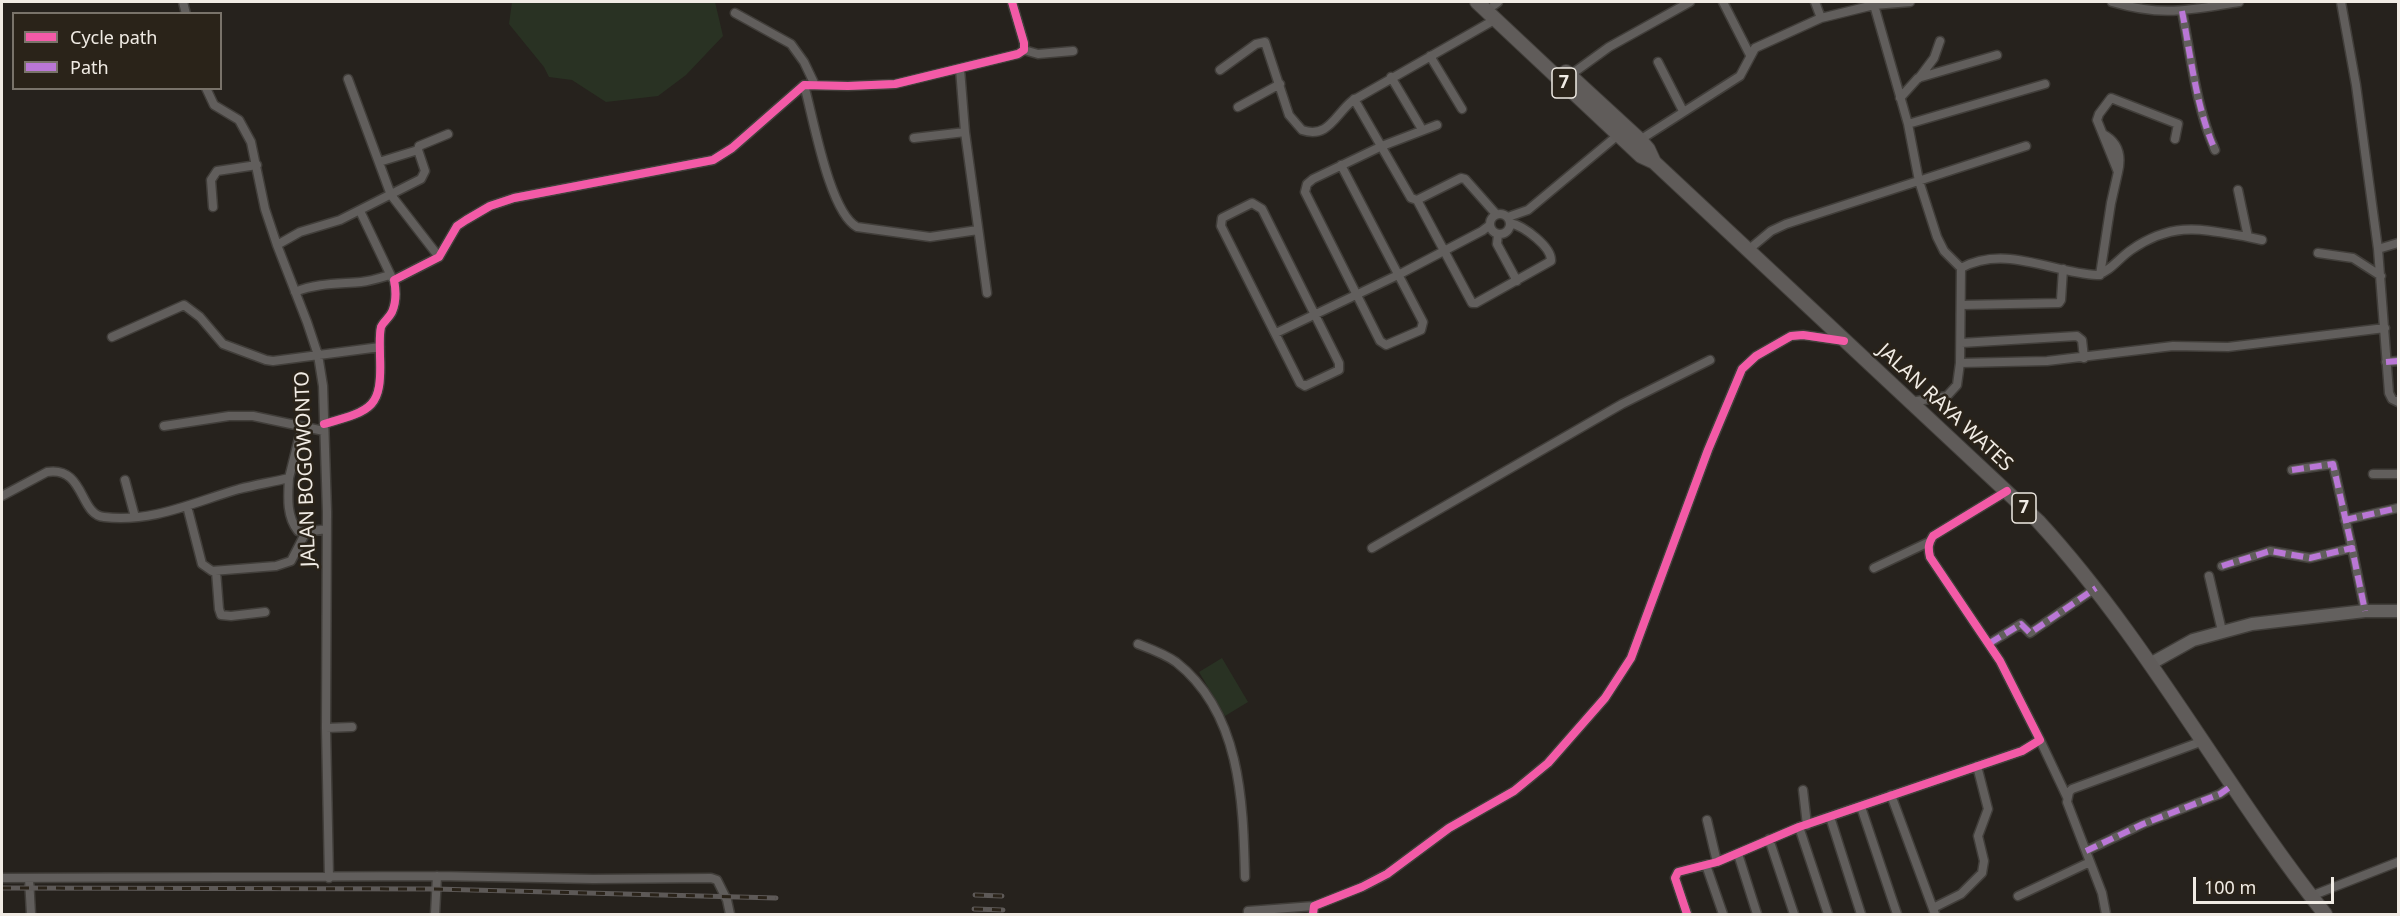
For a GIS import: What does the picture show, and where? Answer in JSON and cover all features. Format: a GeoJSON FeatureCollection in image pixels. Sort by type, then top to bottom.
{"type":"FeatureCollection","features":[{"type":"Feature","properties":{"kind":"highway","name":"JALAN RAYA WATES"},"geometry":{"type":"LineString","coordinates":[[1477,2],[1495,7],[1641,141],[1654,162]]}},
{"type":"Feature","properties":{"kind":"highway","name":"JALAN RAYA WATES"},"geometry":{"type":"LineString","coordinates":[[1495,7],[1618,135],[1641,156],[1654,162],[1908,402],[2038,521],[2096,588],[2325,915]]}},
{"type":"Feature","properties":{"kind":"main road"},"geometry":{"type":"LineString","coordinates":[[2150,664],[2193,640],[2252,624],[2365,610],[2398,611]]}},
{"type":"Feature","properties":{"kind":"street"},"geometry":{"type":"LineString","coordinates":[[1012,2],[1023,35],[1024,50]]}},
{"type":"Feature","properties":{"kind":"street"},"geometry":{"type":"LineString","coordinates":[[1569,76],[1609,47],[1690,2]]}},
{"type":"Feature","properties":{"kind":"street"},"geometry":{"type":"LineString","coordinates":[[1723,2],[1750,55]]}},
{"type":"Feature","properties":{"kind":"street"},"geometry":{"type":"LineString","coordinates":[[1815,2],[1821,18]]}},
{"type":"Feature","properties":{"kind":"street"},"geometry":{"type":"LineString","coordinates":[[1641,141],[1683,111],[1740,76],[1750,55],[1763,43],[1821,18],[1880,4],[1911,2]]}},
{"type":"Feature","properties":{"kind":"street"},"geometry":{"type":"LineString","coordinates":[[2112,2],[2156,12],[2182,11],[2239,2]]}},
{"type":"Feature","properties":{"kind":"street"},"geometry":{"type":"LineString","coordinates":[[2341,2],[2356,85],[2378,249],[2389,393],[2392,399],[2398,402]]}},
{"type":"Feature","properties":{"kind":"street"},"geometry":{"type":"LineString","coordinates":[[1880,4],[1920,181],[1937,237],[1944,251],[1961,268],[1961,343],[1957,385],[1951,393],[1929,400],[1908,402]]}},
{"type":"Feature","properties":{"kind":"street"},"geometry":{"type":"LineString","coordinates":[[1220,70],[1256,44],[1265,42],[1292,119],[1302,130],[1308,132],[1327,129],[1339,112],[1354,99],[1430,56],[1495,7]]}},
{"type":"Feature","properties":{"kind":"street"},"geometry":{"type":"LineString","coordinates":[[2182,11],[2196,84],[2215,150]]}},
{"type":"Feature","properties":{"kind":"street"},"geometry":{"type":"LineString","coordinates":[[735,13],[791,44],[804,62],[815,85]]}},
{"type":"Feature","properties":{"kind":"street"},"geometry":{"type":"LineString","coordinates":[[1900,98],[1934,58],[1940,41]]}},
{"type":"Feature","properties":{"kind":"street"},"geometry":{"type":"LineString","coordinates":[[295,291],[314,285],[392,278],[439,257],[457,226],[490,206],[514,198],[670,169],[723,156],[804,85],[895,84],[1012,56],[1024,50],[1038,54],[1073,51]]}},
{"type":"Feature","properties":{"kind":"street"},"geometry":{"type":"LineString","coordinates":[[1918,78],[1997,55]]}},
{"type":"Feature","properties":{"kind":"street"},"geometry":{"type":"LineString","coordinates":[[1430,56],[1462,109]]}},
{"type":"Feature","properties":{"kind":"street"},"geometry":{"type":"LineString","coordinates":[[1658,62],[1683,111]]}},
{"type":"Feature","properties":{"kind":"street"},"geometry":{"type":"LineString","coordinates":[[960,69],[965,132],[987,293]]}},
{"type":"Feature","properties":{"kind":"street"},"geometry":{"type":"LineString","coordinates":[[1391,77],[1420,126]]}},
{"type":"Feature","properties":{"kind":"street"},"geometry":{"type":"LineString","coordinates":[[348,79],[391,195],[439,257]]}},
{"type":"Feature","properties":{"kind":"street"},"geometry":{"type":"LineString","coordinates":[[1238,107],[1280,84]]}},
{"type":"Feature","properties":{"kind":"street"},"geometry":{"type":"LineString","coordinates":[[1908,124],[2045,84]]}},
{"type":"Feature","properties":{"kind":"street"},"geometry":{"type":"LineString","coordinates":[[804,85],[830,182],[849,223],[856,227],[930,237],[978,230]]}},
{"type":"Feature","properties":{"kind":"street","name":"JALAN BOGOWONTO"},"geometry":{"type":"LineString","coordinates":[[207,90],[214,105],[239,120],[251,142],[265,209],[318,355],[323,386],[327,512],[326,728],[329,878]]}},
{"type":"Feature","properties":{"kind":"street"},"geometry":{"type":"LineString","coordinates":[[2100,275],[2121,161],[2120,152],[2113,140],[2103,134],[2098,117],[2111,98],[2178,124],[2175,139]]}},
{"type":"Feature","properties":{"kind":"street"},"geometry":{"type":"LineString","coordinates":[[1354,99],[1411,198],[1417,200],[1472,303],[1476,303],[1550,263],[1552,258],[1549,250],[1524,228],[1502,214],[1496,214],[1491,219],[1490,225],[1498,234]]}},
{"type":"Feature","properties":{"kind":"street"},"geometry":{"type":"LineString","coordinates":[[1341,165],[1400,274],[1423,322],[1421,330],[1383,345],[1355,295],[1305,192],[1310,181],[1341,165],[1437,125]]}},
{"type":"Feature","properties":{"kind":"street"},"geometry":{"type":"LineString","coordinates":[[914,138],[965,132]]}},
{"type":"Feature","properties":{"kind":"street"},"geometry":{"type":"LineString","coordinates":[[277,245],[300,232],[340,220],[360,211],[421,179],[425,171],[418,150],[421,144],[448,134]]}},
{"type":"Feature","properties":{"kind":"street"},"geometry":{"type":"LineString","coordinates":[[1509,220],[1527,210],[1618,135]]}},
{"type":"Feature","properties":{"kind":"street"},"geometry":{"type":"LineString","coordinates":[[1747,251],[1765,235],[1786,224],[2026,146]]}},
{"type":"Feature","properties":{"kind":"street"},"geometry":{"type":"LineString","coordinates":[[379,162],[418,150]]}},
{"type":"Feature","properties":{"kind":"street"},"geometry":{"type":"LineString","coordinates":[[213,207],[211,180],[217,171],[257,165]]}},
{"type":"Feature","properties":{"kind":"street"},"geometry":{"type":"LineString","coordinates":[[1417,200],[1461,178],[1465,179],[1496,214]]}},
{"type":"Feature","properties":{"kind":"street"},"geometry":{"type":"LineString","coordinates":[[2238,190],[2248,237]]}},
{"type":"Feature","properties":{"kind":"street"},"geometry":{"type":"LineString","coordinates":[[1252,203],[1262,209],[1339,363],[1339,370],[1302,386],[1276,333],[1221,226],[1222,218],[1252,203]]}},
{"type":"Feature","properties":{"kind":"street"},"geometry":{"type":"LineString","coordinates":[[164,426],[223,417],[253,416],[310,428],[324,427],[371,406],[377,397],[381,383],[381,326],[392,312],[395,301],[392,278],[360,211]]}},
{"type":"Feature","properties":{"kind":"street"},"geometry":{"type":"LineString","coordinates":[[1498,234],[1507,231],[1509,220]]}},
{"type":"Feature","properties":{"kind":"street"},"geometry":{"type":"LineString","coordinates":[[1276,333],[1445,252],[1490,225]]}},
{"type":"Feature","properties":{"kind":"street"},"geometry":{"type":"LineString","coordinates":[[1961,268],[1973,263],[2012,259],[2100,275],[2144,242],[2178,230],[2197,228],[2262,240]]}},
{"type":"Feature","properties":{"kind":"street"},"geometry":{"type":"LineString","coordinates":[[1498,234],[1497,244],[1517,281]]}},
{"type":"Feature","properties":{"kind":"street"},"geometry":{"type":"LineString","coordinates":[[2378,249],[2398,243]]}},
{"type":"Feature","properties":{"kind":"street"},"geometry":{"type":"LineString","coordinates":[[2318,253],[2353,258],[2381,276]]}},
{"type":"Feature","properties":{"kind":"street"},"geometry":{"type":"LineString","coordinates":[[1962,305],[2059,303],[2064,269]]}},
{"type":"Feature","properties":{"kind":"street"},"geometry":{"type":"LineString","coordinates":[[112,336],[184,305],[200,316],[223,344],[273,362],[380,346]]}},
{"type":"Feature","properties":{"kind":"street"},"geometry":{"type":"LineString","coordinates":[[1960,363],[2084,358],[2164,346],[2228,347],[2385,328]]}},
{"type":"Feature","properties":{"kind":"street"},"geometry":{"type":"LineString","coordinates":[[1248,915],[1248,911],[1313,910],[1362,887],[1387,874],[1449,828],[1502,799],[1539,773],[1605,698],[1631,658],[1708,450],[1742,369],[1756,356],[1791,336],[1803,335],[1844,341]]}},
{"type":"Feature","properties":{"kind":"street"},"geometry":{"type":"LineString","coordinates":[[1961,343],[2077,336],[2082,340],[2084,358]]}},
{"type":"Feature","properties":{"kind":"street"},"geometry":{"type":"LineString","coordinates":[[1372,548],[1622,404],[1710,360]]}},
{"type":"Feature","properties":{"kind":"street"},"geometry":{"type":"LineString","coordinates":[[2386,362],[2398,362]]}},
{"type":"Feature","properties":{"kind":"street"},"geometry":{"type":"LineString","coordinates":[[310,428],[299,438],[289,478],[287,499],[291,520],[298,531],[326,529]]}},
{"type":"Feature","properties":{"kind":"street"},"geometry":{"type":"LineString","coordinates":[[2292,470],[2333,464],[2365,610]]}},
{"type":"Feature","properties":{"kind":"street"},"geometry":{"type":"LineString","coordinates":[[2,496],[53,471],[65,474],[77,484],[94,514],[101,518],[135,517],[156,515],[238,490],[289,478]]}},
{"type":"Feature","properties":{"kind":"street"},"geometry":{"type":"LineString","coordinates":[[2373,474],[2398,474]]}},
{"type":"Feature","properties":{"kind":"street"},"geometry":{"type":"LineString","coordinates":[[125,480],[135,517]]}},
{"type":"Feature","properties":{"kind":"street"},"geometry":{"type":"LineString","coordinates":[[1874,568],[1929,542],[1933,536],[2007,491]]}},
{"type":"Feature","properties":{"kind":"street"},"geometry":{"type":"LineString","coordinates":[[187,506],[202,564],[208,570],[276,566],[291,561],[306,532]]}},
{"type":"Feature","properties":{"kind":"street"},"geometry":{"type":"LineString","coordinates":[[2346,520],[2398,508]]}},
{"type":"Feature","properties":{"kind":"street"},"geometry":{"type":"LineString","coordinates":[[1929,542],[1930,557],[1990,643],[2031,719],[2067,798],[2102,893],[2106,915]]}},
{"type":"Feature","properties":{"kind":"street"},"geometry":{"type":"LineString","coordinates":[[2222,566],[2270,551],[2310,558],[2352,548]]}},
{"type":"Feature","properties":{"kind":"street"},"geometry":{"type":"LineString","coordinates":[[216,571],[221,615],[240,616],[265,612]]}},
{"type":"Feature","properties":{"kind":"street"},"geometry":{"type":"LineString","coordinates":[[2209,576],[2222,631]]}},
{"type":"Feature","properties":{"kind":"street"},"geometry":{"type":"LineString","coordinates":[[1990,643],[2021,624],[2030,633],[2096,588]]}},
{"type":"Feature","properties":{"kind":"street"},"geometry":{"type":"LineString","coordinates":[[1138,644],[1162,654],[1180,666],[1208,697],[1227,730],[1233,753],[1244,829],[1245,877]]}},
{"type":"Feature","properties":{"kind":"street"},"geometry":{"type":"LineString","coordinates":[[326,728],[352,727]]}},
{"type":"Feature","properties":{"kind":"street"},"geometry":{"type":"LineString","coordinates":[[1685,914],[1676,875],[1678,872],[1718,862],[1803,826],[2030,747],[2040,740]]}},
{"type":"Feature","properties":{"kind":"street"},"geometry":{"type":"LineString","coordinates":[[2067,798],[2072,789],[2204,741]]}},
{"type":"Feature","properties":{"kind":"street"},"geometry":{"type":"LineString","coordinates":[[1891,795],[1932,912],[1961,894],[1982,873],[1984,866],[1978,836],[1988,809],[1977,766]]}},
{"type":"Feature","properties":{"kind":"street"},"geometry":{"type":"LineString","coordinates":[[2086,851],[2143,824],[2220,794],[2233,785]]}},
{"type":"Feature","properties":{"kind":"street"},"geometry":{"type":"LineString","coordinates":[[1803,790],[1803,826],[1828,915]]}},
{"type":"Feature","properties":{"kind":"street"},"geometry":{"type":"LineString","coordinates":[[1861,807],[1898,915]]}},
{"type":"Feature","properties":{"kind":"street"},"geometry":{"type":"LineString","coordinates":[[1830,818],[1862,915]]}},
{"type":"Feature","properties":{"kind":"street"},"geometry":{"type":"LineString","coordinates":[[1707,820],[1718,862]]}},
{"type":"Feature","properties":{"kind":"street"},"geometry":{"type":"LineString","coordinates":[[1769,839],[1794,915]]}},
{"type":"Feature","properties":{"kind":"street"},"geometry":{"type":"LineString","coordinates":[[1738,854],[1757,915]]}},
{"type":"Feature","properties":{"kind":"street"},"geometry":{"type":"LineString","coordinates":[[2018,896],[2090,862]]}},
{"type":"Feature","properties":{"kind":"street"},"geometry":{"type":"LineString","coordinates":[[2311,896],[2398,862]]}},
{"type":"Feature","properties":{"kind":"street"},"geometry":{"type":"LineString","coordinates":[[1706,865],[1723,915]]}},
{"type":"Feature","properties":{"kind":"street"},"geometry":{"type":"LineString","coordinates":[[435,915],[437,876]]}},
{"type":"Feature","properties":{"kind":"street"},"geometry":{"type":"LineString","coordinates":[[2,878],[437,876],[593,879],[711,878],[717,880],[727,900],[730,915]]}},
{"type":"Feature","properties":{"kind":"street"},"geometry":{"type":"LineString","coordinates":[[29,878],[31,915]]}},
{"type":"Feature","properties":{"kind":"green space"},"geometry":{"type":"Polygon","coordinates":[[[512,2],[715,2],[723,36],[686,75],[658,96],[606,102],[572,80],[549,77],[544,67],[509,24],[512,2]]]}},
{"type":"Feature","properties":{"kind":"green space"},"geometry":{"type":"Polygon","coordinates":[[[1222,658],[1248,702],[1225,716],[1199,672],[1222,658]]]}},
{"type":"Feature","properties":{"kind":"railway"},"geometry":{"type":"LineString","coordinates":[[2,888],[435,889],[776,898]]}},
{"type":"Feature","properties":{"kind":"railway"},"geometry":{"type":"LineString","coordinates":[[975,895],[1002,896]]}},
{"type":"Feature","properties":{"kind":"railway"},"geometry":{"type":"LineString","coordinates":[[974,909],[1003,910]]}},
{"type":"Feature","properties":{"kind":"marked path"},"geometry":{"type":"LineString","coordinates":[[2182,11],[2203,117],[2215,150]]}},
{"type":"Feature","properties":{"kind":"marked path"},"geometry":{"type":"LineString","coordinates":[[2386,362],[2398,361]]}},
{"type":"Feature","properties":{"kind":"marked path"},"geometry":{"type":"LineString","coordinates":[[2292,470],[2333,464],[2352,548]]}},
{"type":"Feature","properties":{"kind":"marked path"},"geometry":{"type":"LineString","coordinates":[[2345,520],[2398,508]]}},
{"type":"Feature","properties":{"kind":"marked path"},"geometry":{"type":"LineString","coordinates":[[2222,566],[2270,551],[2310,558],[2352,548],[2365,611]]}},
{"type":"Feature","properties":{"kind":"marked path"},"geometry":{"type":"LineString","coordinates":[[1990,643],[2021,624],[2030,633],[2096,588]]}},
{"type":"Feature","properties":{"kind":"marked path"},"geometry":{"type":"LineString","coordinates":[[2086,851],[2143,824],[2220,794],[2233,785]]}},
{"type":"Feature","properties":{"kind":"cycle path"},"geometry":{"type":"LineString","coordinates":[[324,424],[364,410],[376,397],[379,387],[381,327],[391,314],[394,305],[394,280],[439,257],[457,226],[466,220],[490,206],[514,198],[713,160],[732,148],[804,85],[895,84],[1018,54],[1024,50],[1024,43],[1012,2]]}},
{"type":"Feature","properties":{"kind":"cycle path"},"geometry":{"type":"LineString","coordinates":[[1313,914],[1314,906],[1362,887],[1387,874],[1449,828],[1514,791],[1548,763],[1605,698],[1631,658],[1708,450],[1742,369],[1756,356],[1791,336],[1803,335],[1844,341]]}},
{"type":"Feature","properties":{"kind":"cycle path"},"geometry":{"type":"LineString","coordinates":[[1687,914],[1675,878],[1678,872],[1717,862],[1799,827],[2022,751],[2040,740],[2000,661],[1930,557],[1929,551],[1929,544],[1933,536],[2007,491]]}}]}
